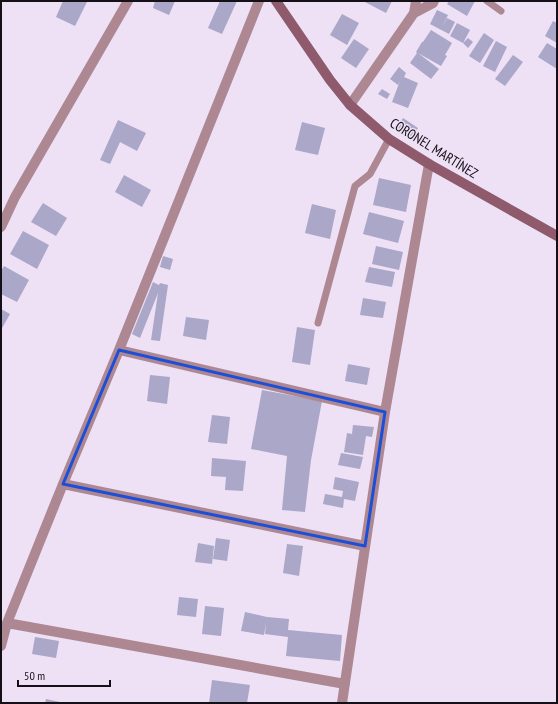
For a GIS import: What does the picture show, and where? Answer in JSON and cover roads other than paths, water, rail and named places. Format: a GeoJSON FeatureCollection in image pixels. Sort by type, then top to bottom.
{"type":"FeatureCollection","features":[{"type":"Feature","properties":{"kind":"main road","name":"CORONEL MARTÍNEZ"},"geometry":{"type":"LineString","coordinates":[[276,1],[330,80],[350,105],[389,139],[429,164],[557,236]]}},
{"type":"Feature","properties":{"kind":"street"},"geometry":{"type":"LineString","coordinates":[[1,227],[15,197],[128,1]]}},
{"type":"Feature","properties":{"kind":"street"},"geometry":{"type":"LineString","coordinates":[[1,646],[7,623],[119,350],[259,1]]}},
{"type":"Feature","properties":{"kind":"street"},"geometry":{"type":"LineString","coordinates":[[350,105],[414,13],[416,1]]}},
{"type":"Feature","properties":{"kind":"street"},"geometry":{"type":"LineString","coordinates":[[414,13],[433,3],[434,1]]}},
{"type":"Feature","properties":{"kind":"street"},"geometry":{"type":"LineString","coordinates":[[342,703],[385,412],[429,164]]}},
{"type":"Feature","properties":{"kind":"street"},"geometry":{"type":"LineString","coordinates":[[119,350],[385,412]]}},
{"type":"Feature","properties":{"kind":"street"},"geometry":{"type":"LineString","coordinates":[[63,484],[365,546]]}},
{"type":"Feature","properties":{"kind":"street"},"geometry":{"type":"LineString","coordinates":[[7,623],[345,684]]}},
{"type":"Feature","properties":{"kind":"lane"},"geometry":{"type":"LineString","coordinates":[[487,1],[501,11]]}},
{"type":"Feature","properties":{"kind":"lane"},"geometry":{"type":"LineString","coordinates":[[318,323],[354,186],[370,174],[389,139]]}}]}
